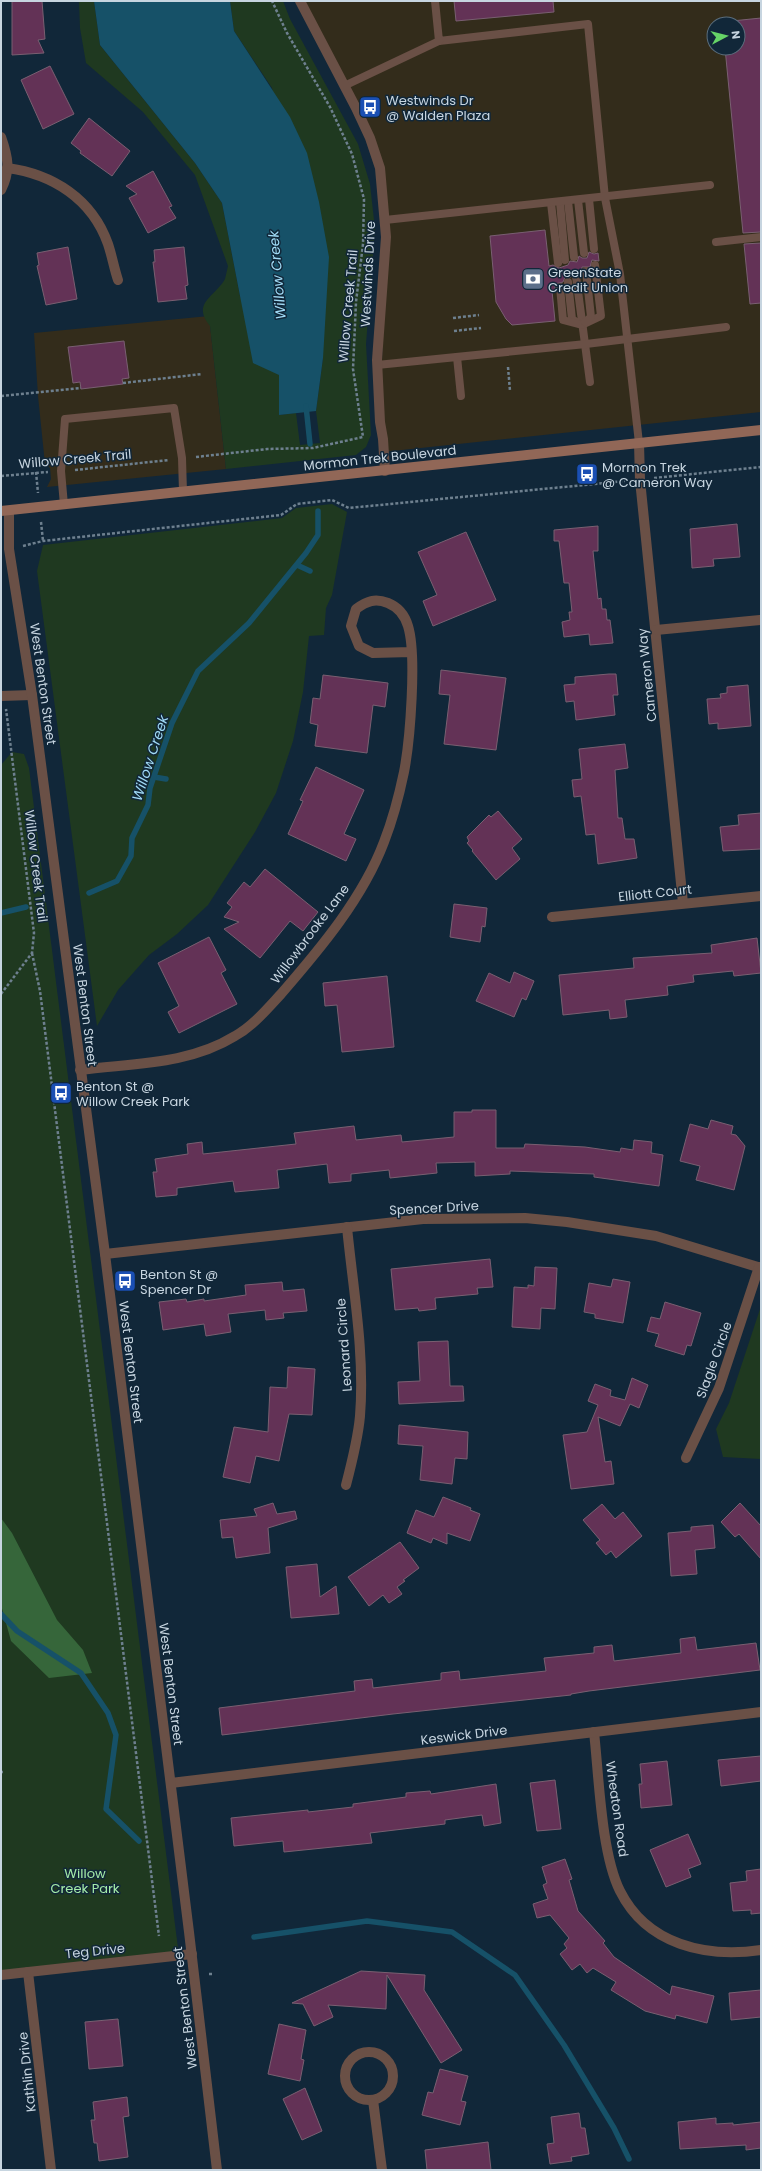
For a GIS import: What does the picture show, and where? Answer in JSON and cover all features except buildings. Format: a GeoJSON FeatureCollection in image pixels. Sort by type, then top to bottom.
{"type":"FeatureCollection","features":[{"type":"Feature","properties":{"kind":"main road","name":"Mormon Trek Boulevard"},"geometry":{"type":"LineString","coordinates":[[5,511],[761,430]]}},
{"type":"Feature","properties":{"kind":"street","name":"Westwinds Drive"},"geometry":{"type":"LineString","coordinates":[[300,1],[370,138],[380,168],[386,238],[379,312],[377,365],[385,471]]}},
{"type":"Feature","properties":{"kind":"street"},"geometry":{"type":"LineString","coordinates":[[1,137],[8,157],[7,168],[1,190]]}},
{"type":"Feature","properties":{"kind":"street"},"geometry":{"type":"LineString","coordinates":[[7,168],[28,171],[53,180],[76,198],[94,217],[108,244],[118,280]]}},
{"type":"Feature","properties":{"kind":"street","name":"Cameron Way"},"geometry":{"type":"LineString","coordinates":[[639,443],[640,480],[683,903]]}},
{"type":"Feature","properties":{"kind":"street","name":"West Benton Street"},"geometry":{"type":"LineString","coordinates":[[5,511],[9,549],[32,695],[105,1254],[192,1954],[217,2170]]}},
{"type":"Feature","properties":{"kind":"street","name":"Willowbrooke Lane"},"geometry":{"type":"LineString","coordinates":[[80,1070],[182,1058],[210,1049],[236,1036],[259,1018],[295,978],[358,894],[384,844],[396,810],[405,769],[412,696],[411,652],[408,627],[403,614],[392,605],[381,600],[371,600],[356,609],[351,626],[359,646],[373,653],[411,652]]}},
{"type":"Feature","properties":{"kind":"street"},"geometry":{"type":"LineString","coordinates":[[656,630],[760,620]]}},
{"type":"Feature","properties":{"kind":"street"},"geometry":{"type":"LineString","coordinates":[[2,695],[32,695]]}},
{"type":"Feature","properties":{"kind":"street","name":"Elliott Court"},"geometry":{"type":"LineString","coordinates":[[552,917],[761,896]]}},
{"type":"Feature","properties":{"kind":"street","name":"Spencer Drive"},"geometry":{"type":"LineString","coordinates":[[105,1254],[423,1219],[525,1218],[568,1222],[656,1236],[760,1267]]}},
{"type":"Feature","properties":{"kind":"street","name":"Leonard Circle"},"geometry":{"type":"LineString","coordinates":[[346,1227],[362,1373],[356,1448],[346,1485]]}},
{"type":"Feature","properties":{"kind":"street","name":"Slagle Circle"},"geometry":{"type":"LineString","coordinates":[[686,1458],[719,1388],[760,1267]]}},
{"type":"Feature","properties":{"kind":"street","name":"Keswick Drive"},"geometry":{"type":"LineString","coordinates":[[170,1783],[761,1712]]}},
{"type":"Feature","properties":{"kind":"street","name":"Wheaton Road"},"geometry":{"type":"LineString","coordinates":[[594,1732],[605,1834],[611,1867],[620,1891],[634,1912],[654,1930],[676,1944],[703,1951],[741,1953],[761,1950]]}},
{"type":"Feature","properties":{"kind":"street","name":"Teg Drive"},"geometry":{"type":"LineString","coordinates":[[1,1975],[192,1954]]}},
{"type":"Feature","properties":{"kind":"street","name":"Kathlin Drive"},"geometry":{"type":"LineString","coordinates":[[28,1972],[51,2170]]}},
{"type":"Feature","properties":{"kind":"street"},"geometry":{"type":"LineString","coordinates":[[370,2051],[380,2054],[388,2060],[393,2069],[394,2079],[390,2089],[383,2096],[373,2100],[363,2099],[354,2095],[348,2087],[345,2077],[347,2067],[352,2058],[360,2053],[370,2051]]}},
{"type":"Feature","properties":{"kind":"street"},"geometry":{"type":"LineString","coordinates":[[373,2100],[382,2170]]}},
{"type":"Feature","properties":{"kind":"lane"},"geometry":{"type":"LineString","coordinates":[[435,1],[439,42]]}},
{"type":"Feature","properties":{"kind":"lane"},"geometry":{"type":"LineString","coordinates":[[344,86],[439,42],[588,24],[605,198],[620,274],[639,443]]}},
{"type":"Feature","properties":{"kind":"lane"},"geometry":{"type":"LineString","coordinates":[[385,220],[605,198],[710,185]]}},
{"type":"Feature","properties":{"kind":"lane"},"geometry":{"type":"LineString","coordinates":[[589,199],[594,249]]}},
{"type":"Feature","properties":{"kind":"lane"},"geometry":{"type":"LineString","coordinates":[[578,200],[584,253]]}},
{"type":"Feature","properties":{"kind":"lane"},"geometry":{"type":"LineString","coordinates":[[568,201],[574,257]]}},
{"type":"Feature","properties":{"kind":"lane"},"geometry":{"type":"LineString","coordinates":[[555,203],[562,262]]}},
{"type":"Feature","properties":{"kind":"lane"},"geometry":{"type":"LineString","coordinates":[[716,242],[761,237]]}},
{"type":"Feature","properties":{"kind":"lane"},"geometry":{"type":"LineString","coordinates":[[560,286],[563,320],[582,325],[601,316],[595,265]]}},
{"type":"Feature","properties":{"kind":"lane"},"geometry":{"type":"LineString","coordinates":[[582,325],[591,317],[586,271]]}},
{"type":"Feature","properties":{"kind":"lane"},"geometry":{"type":"LineString","coordinates":[[576,276],[590,382]]}},
{"type":"Feature","properties":{"kind":"lane"},"geometry":{"type":"LineString","coordinates":[[568,282],[572,319],[582,325]]}},
{"type":"Feature","properties":{"kind":"lane"},"geometry":{"type":"LineString","coordinates":[[377,365],[586,344],[726,327]]}},
{"type":"Feature","properties":{"kind":"lane"},"geometry":{"type":"LineString","coordinates":[[457,358],[461,396]]}},
{"type":"Feature","properties":{"kind":"lane"},"geometry":{"type":"LineString","coordinates":[[64,505],[61,471],[65,419],[174,408],[182,458],[183,492]]}},
{"type":"Feature","properties":{"kind":"path","name":"Willow Creek Trail"},"geometry":{"type":"LineString","coordinates":[[1,476],[267,449],[313,448],[363,437],[353,369],[356,302],[363,244],[364,199],[352,154],[330,107],[287,33],[272,1]]}},
{"type":"Feature","properties":{"kind":"path"},"geometry":{"type":"LineString","coordinates":[[453,318],[479,315]]}},
{"type":"Feature","properties":{"kind":"path"},"geometry":{"type":"LineString","coordinates":[[454,331],[480,328]]}},
{"type":"Feature","properties":{"kind":"path"},"geometry":{"type":"LineString","coordinates":[[508,367],[510,391]]}},
{"type":"Feature","properties":{"kind":"path"},"geometry":{"type":"LineString","coordinates":[[123,383],[202,374]]}},
{"type":"Feature","properties":{"kind":"path"},"geometry":{"type":"LineString","coordinates":[[1,396],[81,388]]}},
{"type":"Feature","properties":{"kind":"path"},"geometry":{"type":"LineString","coordinates":[[9,549],[43,541],[281,515],[297,504],[332,500],[349,508],[761,467]]}},
{"type":"Feature","properties":{"kind":"path","name":"Willow Creek Trail"},"geometry":{"type":"LineString","coordinates":[[2,695],[12,752],[34,933],[32,953]]}},
{"type":"Feature","properties":{"kind":"path"},"geometry":{"type":"LineString","coordinates":[[1,994],[32,953]]}},
{"type":"Feature","properties":{"kind":"path"},"geometry":{"type":"LineString","coordinates":[[32,953],[40,991],[159,1936]]}},
{"type":"Feature","properties":{"kind":"path"},"geometry":{"type":"LineString","coordinates":[[209,1974],[214,1974]]}},
{"type":"Feature","properties":{"kind":"shaded area"},"geometry":{"type":"Polygon","coordinates":[[[300,1],[761,1],[761,412],[383,452],[380,422],[386,237],[380,168],[300,1]]]}},
{"type":"Feature","properties":{"kind":"shaded area"},"geometry":{"type":"Polygon","coordinates":[[[209,316],[226,469],[47,487],[51,479],[50,468],[45,464],[38,396],[34,333],[209,316]]]}},
{"type":"Feature","properties":{"kind":"green space"},"geometry":{"type":"Polygon","coordinates":[[[79,1],[94,1],[100,45],[195,163],[222,203],[240,296],[279,375],[279,415],[296,413],[300,445],[320,443],[316,411],[323,358],[272,88],[234,31],[230,1],[283,1],[290,19],[358,144],[370,184],[375,229],[366,344],[371,435],[366,447],[356,455],[226,469],[210,326],[203,311],[207,301],[225,279],[228,266],[195,175],[143,112],[86,63],[80,28],[79,1]]]}},
{"type":"Feature","properties":{"kind":"green space"},"geometry":{"type":"Polygon","coordinates":[[[332,504],[347,512],[332,595],[326,608],[324,635],[309,636],[303,692],[293,741],[276,793],[255,832],[208,905],[177,934],[149,955],[118,990],[97,1026],[37,571],[43,545],[282,518],[296,508],[332,504]]]}},
{"type":"Feature","properties":{"kind":"green space","name":"Willow Creek Park"},"geometry":{"type":"Polygon","coordinates":[[[12,752],[24,754],[29,768],[179,1956],[1,1975],[1,765],[12,752]]]}},
{"type":"Feature","properties":{"kind":"green space"},"geometry":{"type":"Polygon","coordinates":[[[761,1306],[761,1459],[723,1457],[716,1429],[729,1403],[761,1306]]]}},
{"type":"Feature","properties":{"kind":"green space"},"geometry":{"type":"Polygon","coordinates":[[[1,1518],[12,1533],[57,1620],[83,1650],[92,1673],[49,1678],[11,1641],[1,1605],[1,1518]]]}},
{"type":"Feature","properties":{"kind":"water"},"geometry":{"type":"Polygon","coordinates":[[[94,1],[230,1],[234,31],[290,117],[307,153],[319,202],[329,257],[323,358],[316,411],[279,415],[279,375],[253,363],[222,203],[195,163],[100,45],[94,1]]]}},
{"type":"Feature","properties":{"kind":"waterway","name":"Willow Creek"},"geometry":{"type":"LineString","coordinates":[[306,406],[310,444]]}},
{"type":"Feature","properties":{"kind":"waterway","name":"Willow Creek"},"geometry":{"type":"LineString","coordinates":[[89,893],[117,881],[131,856],[132,838],[148,805],[150,788],[172,723],[198,671],[249,623],[306,553],[318,535],[318,511]]}},
{"type":"Feature","properties":{"kind":"waterway"},"geometry":{"type":"LineString","coordinates":[[297,565],[310,571]]}},
{"type":"Feature","properties":{"kind":"waterway"},"geometry":{"type":"LineString","coordinates":[[154,777],[166,779]]}},
{"type":"Feature","properties":{"kind":"waterway","name":"Willow Creek"},"geometry":{"type":"LineString","coordinates":[[1,913],[26,907]]}},
{"type":"Feature","properties":{"kind":"waterway"},"geometry":{"type":"LineString","coordinates":[[1,1614],[17,1631],[81,1673],[108,1713],[116,1735],[106,1809],[139,1841]]}},
{"type":"Feature","properties":{"kind":"waterway"},"geometry":{"type":"LineString","coordinates":[[254,1937],[367,1921],[452,1932],[515,1975],[564,2045],[614,2128],[629,2159]]}},
{"type":"Feature","properties":{"kind":"place","name":"Westwinds Dr @ Walden Plaza"},"geometry":{"type":"Point","coordinates":[370,107]}},
{"type":"Feature","properties":{"kind":"place","name":"GreenState Credit Union"},"geometry":{"type":"Point","coordinates":[533,279]}},
{"type":"Feature","properties":{"kind":"place","name":"Mormon Trek @ Cameron Way"},"geometry":{"type":"Point","coordinates":[587,474]}},
{"type":"Feature","properties":{"kind":"place","name":"Benton St @ Willow Creek Park"},"geometry":{"type":"Point","coordinates":[61,1093]}},
{"type":"Feature","properties":{"kind":"place","name":"Benton St @ Spencer Dr"},"geometry":{"type":"Point","coordinates":[125,1281]}}]}
